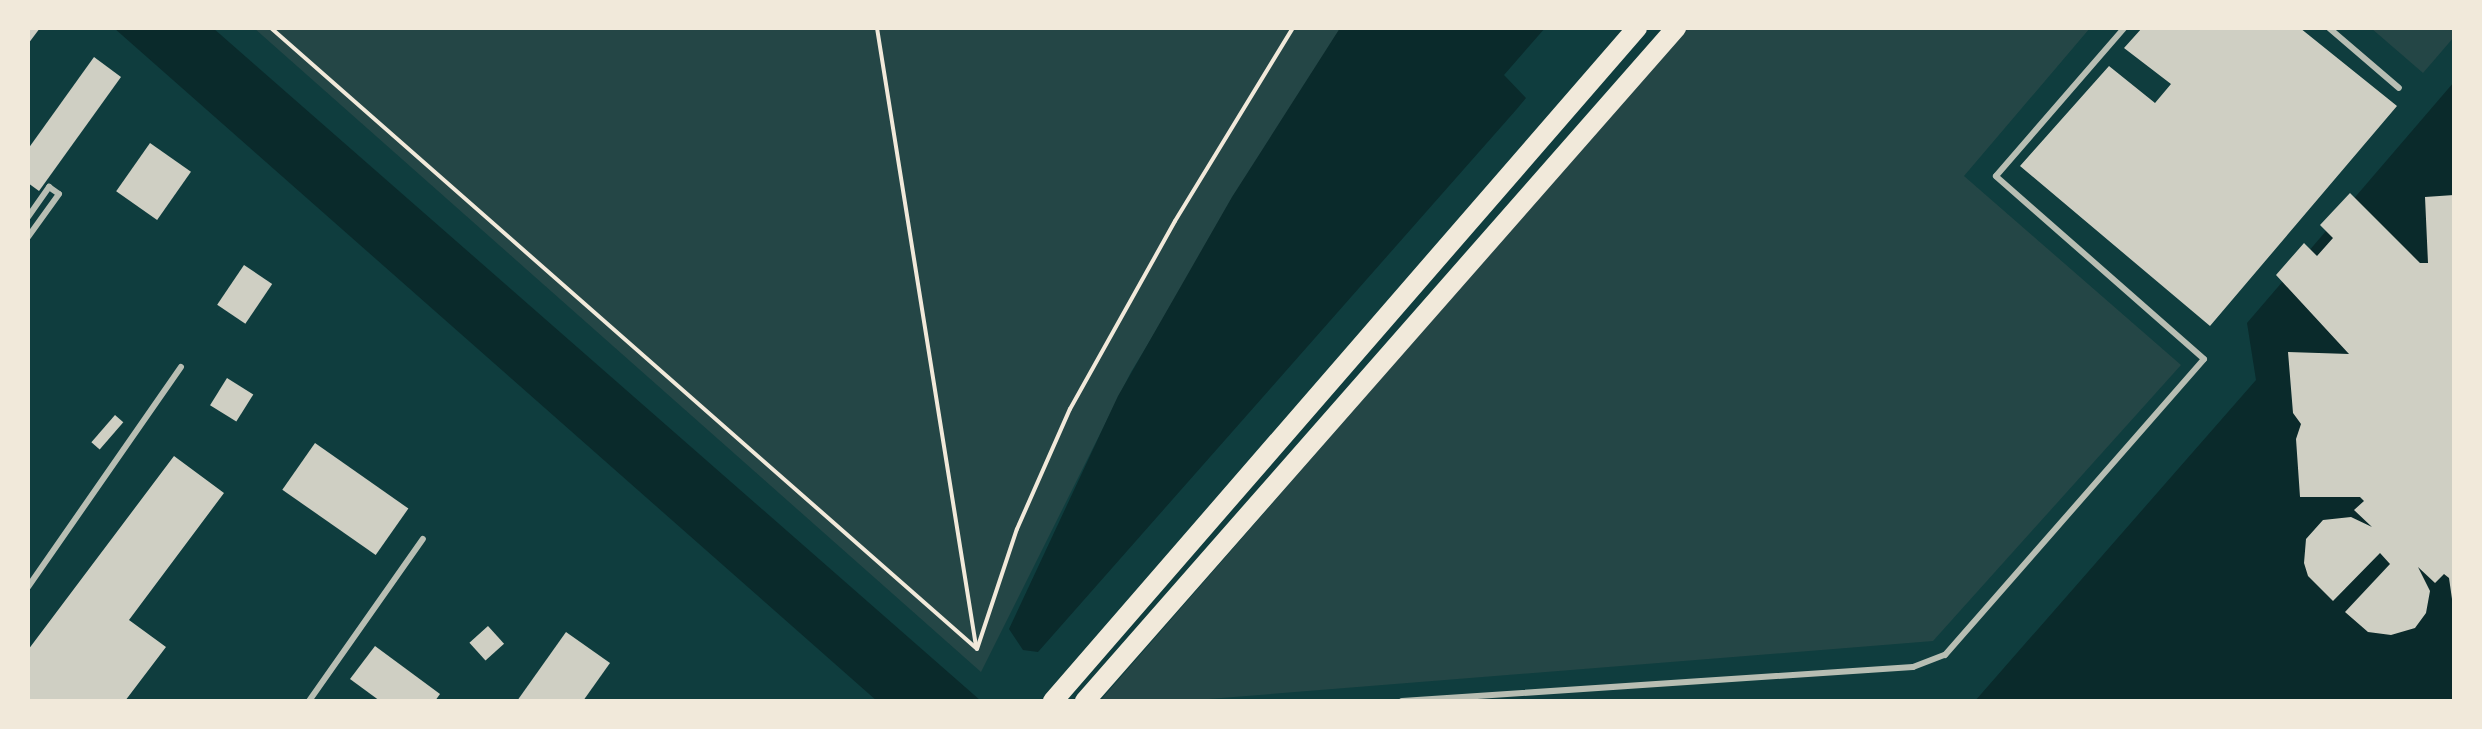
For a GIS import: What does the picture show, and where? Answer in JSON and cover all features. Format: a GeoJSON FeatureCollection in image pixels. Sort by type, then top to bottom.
{"type":"FeatureCollection","features":[{"type":"Feature","properties":{"kind":"main road"},"geometry":{"type":"LineString","coordinates":[[1053,701],[1637,28]]}},
{"type":"Feature","properties":{"kind":"main road"},"geometry":{"type":"LineString","coordinates":[[1085,701],[1676,28]]}},
{"type":"Feature","properties":{"kind":"lane"},"geometry":{"type":"LineString","coordinates":[[1402,701],[1913,667],[1945,655],[2204,359],[1996,176],[2124,28]]}},
{"type":"Feature","properties":{"kind":"lane"},"geometry":{"type":"LineString","coordinates":[[2329,28],[2399,88]]}},
{"type":"Feature","properties":{"kind":"lane"},"geometry":{"type":"LineString","coordinates":[[28,217],[49,187],[59,194],[28,237]]}},
{"type":"Feature","properties":{"kind":"lane"},"geometry":{"type":"LineString","coordinates":[[28,587],[181,367]]}},
{"type":"Feature","properties":{"kind":"lane"},"geometry":{"type":"LineString","coordinates":[[309,701],[423,539]]}},
{"type":"Feature","properties":{"kind":"path"},"geometry":{"type":"LineString","coordinates":[[271,28],[977,649]]}},
{"type":"Feature","properties":{"kind":"path"},"geometry":{"type":"LineString","coordinates":[[877,28],[977,649]]}},
{"type":"Feature","properties":{"kind":"path"},"geometry":{"type":"LineString","coordinates":[[977,649],[1017,529],[1070,409],[1175,221],[1293,28]]}},
{"type":"Feature","properties":{"kind":"shaded area"},"geometry":{"type":"Polygon","coordinates":[[[114,28],[213,28],[981,701],[877,701],[114,28]]]}},
{"type":"Feature","properties":{"kind":"shaded area"},"geometry":{"type":"Polygon","coordinates":[[[254,28],[1341,28],[1131,372],[981,672],[254,28]]]}},
{"type":"Feature","properties":{"kind":"shaded area"},"geometry":{"type":"Polygon","coordinates":[[[1340,28],[1545,28],[1504,75],[1526,98],[1516,110],[1038,652],[1023,650],[1009,629],[1118,396],[1232,197],[1340,28]]]}},
{"type":"Feature","properties":{"kind":"shaded area"},"geometry":{"type":"Polygon","coordinates":[[[1687,28],[2090,28],[1964,176],[2181,365],[1933,641],[1183,701],[1100,701],[1687,28]]]}},
{"type":"Feature","properties":{"kind":"shaded area"},"geometry":{"type":"Polygon","coordinates":[[[2371,28],[2454,28],[2454,37],[2423,73],[2371,28]]]}},
{"type":"Feature","properties":{"kind":"shaded area"},"geometry":{"type":"Polygon","coordinates":[[[2454,82],[2454,701],[1975,701],[2256,380],[2247,323],[2454,82]]]}},
{"type":"Feature","properties":{"kind":"building"},"geometry":{"type":"Polygon","coordinates":[[[28,28],[40,28],[28,44],[28,28]]]}},
{"type":"Feature","properties":{"kind":"building"},"geometry":{"type":"Polygon","coordinates":[[[2142,28],[2300,28],[2397,106],[2210,326],[2020,166],[2109,66],[2155,103],[2171,84],[2124,48],[2142,28]]]}},
{"type":"Feature","properties":{"kind":"building"},"geometry":{"type":"Polygon","coordinates":[[[94,57],[121,77],[39,191],[28,183],[28,149],[94,57]]]}},
{"type":"Feature","properties":{"kind":"building"},"geometry":{"type":"Polygon","coordinates":[[[150,143],[191,172],[157,220],[116,191],[150,143]]]}},
{"type":"Feature","properties":{"kind":"building"},"geometry":{"type":"Polygon","coordinates":[[[2350,193],[2420,263],[2428,263],[2425,197],[2454,195],[2454,613],[2449,578],[2444,574],[2435,583],[2418,567],[2430,591],[2426,613],[2415,628],[2391,635],[2368,632],[2345,612],[2390,564],[2380,553],[2333,601],[2308,576],[2304,563],[2306,539],[2323,520],[2351,517],[2372,527],[2354,510],[2364,501],[2360,497],[2300,497],[2296,439],[2301,424],[2293,413],[2288,352],[2349,354],[2276,275],[2304,243],[2317,256],[2333,238],[2320,225],[2350,193]]]}},
{"type":"Feature","properties":{"kind":"building"},"geometry":{"type":"Polygon","coordinates":[[[244,265],[272,284],[245,324],[217,305],[244,265]]]}},
{"type":"Feature","properties":{"kind":"building"},"geometry":{"type":"Polygon","coordinates":[[[227,378],[253,394],[236,422],[210,405],[227,378]]]}},
{"type":"Feature","properties":{"kind":"building"},"geometry":{"type":"Polygon","coordinates":[[[115,415],[123,422],[100,449],[91,442],[115,415]]]}},
{"type":"Feature","properties":{"kind":"building"},"geometry":{"type":"Polygon","coordinates":[[[315,443],[408,508],[376,555],[282,490],[315,443]]]}},
{"type":"Feature","properties":{"kind":"building"},"geometry":{"type":"Polygon","coordinates":[[[174,456],[224,493],[129,620],[166,647],[125,701],[28,701],[28,650],[174,456]]]}},
{"type":"Feature","properties":{"kind":"building"},"geometry":{"type":"Polygon","coordinates":[[[488,626],[504,644],[485,661],[469,643],[488,626]]]}},
{"type":"Feature","properties":{"kind":"building"},"geometry":{"type":"Polygon","coordinates":[[[566,632],[610,663],[583,701],[517,701],[566,632]]]}},
{"type":"Feature","properties":{"kind":"building"},"geometry":{"type":"Polygon","coordinates":[[[375,646],[440,694],[435,701],[380,701],[350,679],[375,646]]]}}]}
